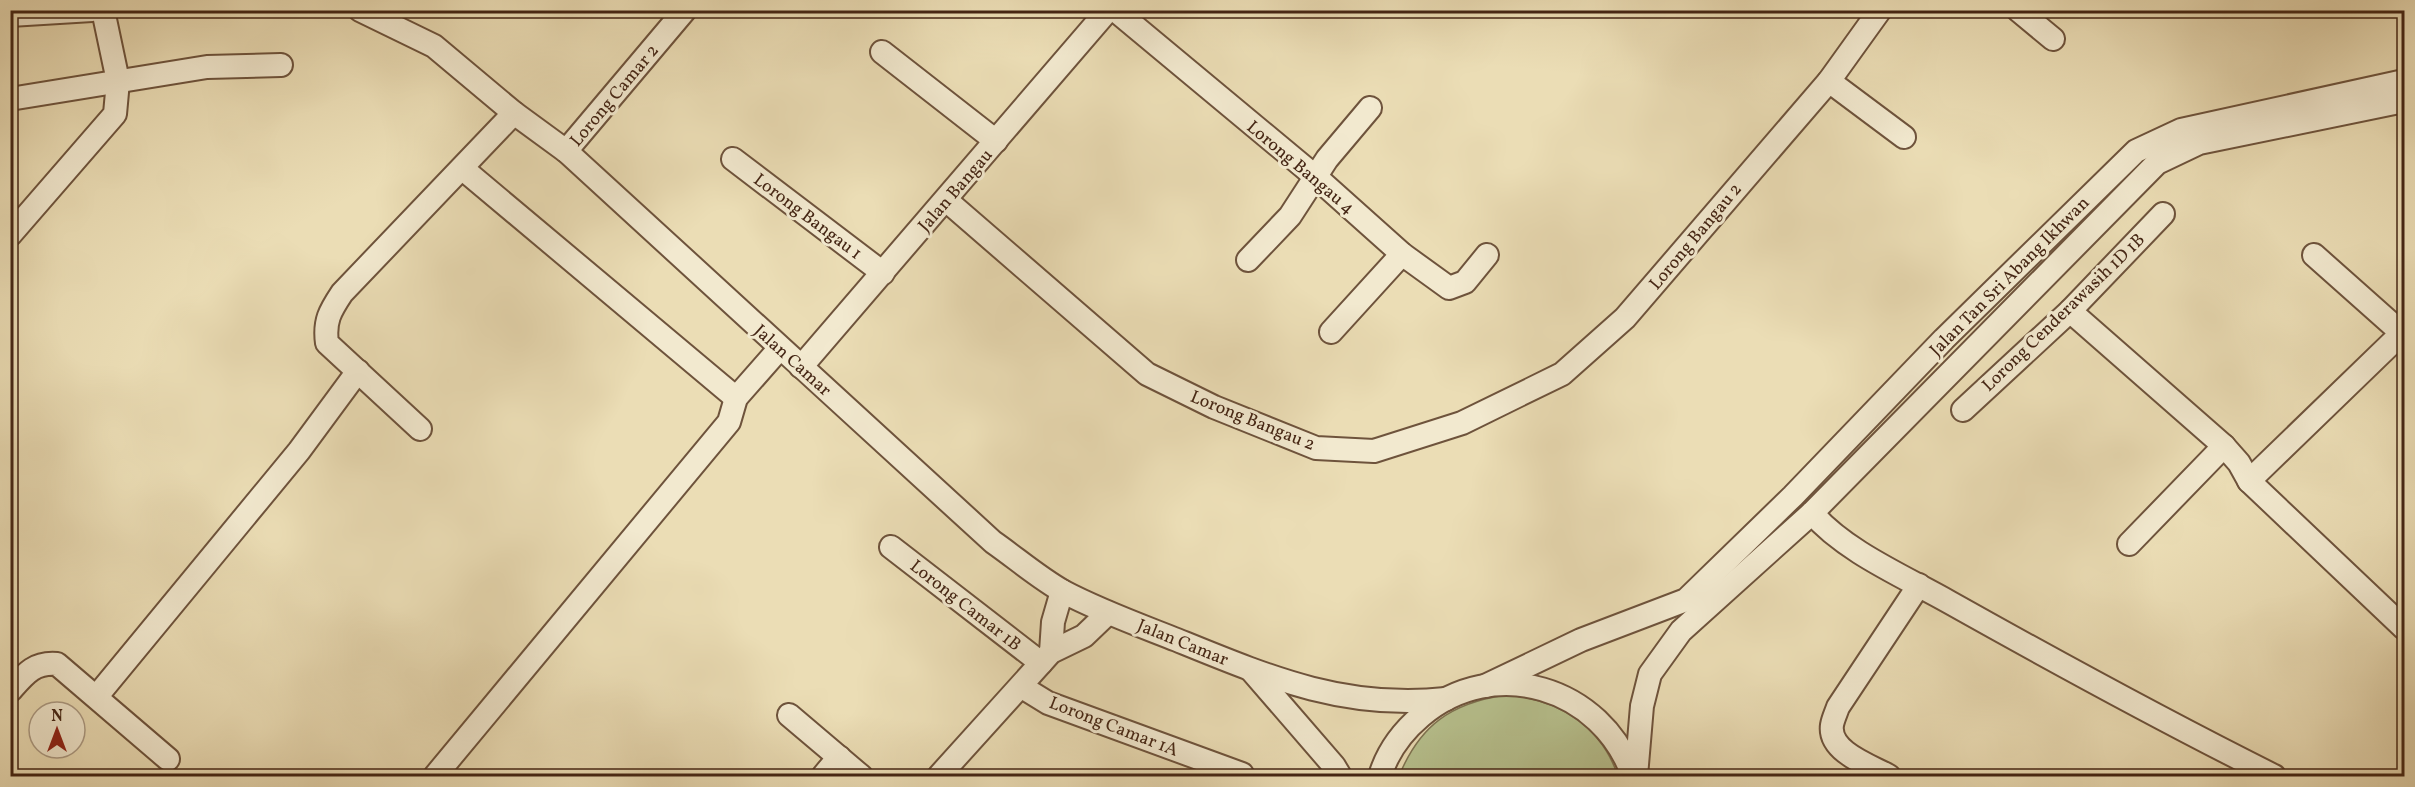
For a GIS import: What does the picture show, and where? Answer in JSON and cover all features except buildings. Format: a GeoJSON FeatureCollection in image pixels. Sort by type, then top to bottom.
{"type":"FeatureCollection","features":[{"type":"Feature","properties":{"kind":"street"},"geometry":{"type":"LineString","coordinates":[[10,15],[92,10]]}},
{"type":"Feature","properties":{"kind":"street"},"geometry":{"type":"LineString","coordinates":[[10,235],[115,114],[118,81],[103,10]]}},
{"type":"Feature","properties":{"kind":"street","name":"Jalan Camar"},"geometry":{"type":"LineString","coordinates":[[360,10],[434,46],[514,113],[566,151],[993,542],[1062,591],[1108,613],[1251,670],[1355,699],[1412,703],[1446,699]]}},
{"type":"Feature","properties":{"kind":"street","name":"Lorong Camar 2"},"geometry":{"type":"LineString","coordinates":[[566,151],[685,10]]}},
{"type":"Feature","properties":{"kind":"street","name":"Jalan Bangau"},"geometry":{"type":"LineString","coordinates":[[801,368],[1108,10]]}},
{"type":"Feature","properties":{"kind":"street","name":"Lorong Bangau 4"},"geometry":{"type":"LineString","coordinates":[[1115,10],[1317,178],[1402,254],[1449,288],[1465,282],[1487,255]]}},
{"type":"Feature","properties":{"kind":"street"},"geometry":{"type":"LineString","coordinates":[[2018,10],[2053,39]]}},
{"type":"Feature","properties":{"kind":"street","name":"Lorong Bangau 2"},"geometry":{"type":"LineString","coordinates":[[946,200],[1147,374],[1214,407],[1316,448],[1374,451],[1462,423],[1562,374],[1625,318],[1829,81],[1876,12]]}},
{"type":"Feature","properties":{"kind":"street"},"geometry":{"type":"LineString","coordinates":[[882,52],[996,141]]}},
{"type":"Feature","properties":{"kind":"street"},"geometry":{"type":"LineString","coordinates":[[10,99],[207,67],[281,65]]}},
{"type":"Feature","properties":{"kind":"street"},"geometry":{"type":"LineString","coordinates":[[1829,81],[1904,137]]}},
{"type":"Feature","properties":{"kind":"street","name":"Jalan Tan Sri Abang Ikhwan"},"geometry":{"type":"LineString","coordinates":[[1693,607],[1793,496],[1944,339],[2136,151],[2181,130],[2404,81]]}},
{"type":"Feature","properties":{"kind":"street","name":"Jalan Tan Sri Abang Ikhwan"},"geometry":{"type":"LineString","coordinates":[[1693,607],[1812,513],[2157,163],[2199,143],[2404,101]]}},
{"type":"Feature","properties":{"kind":"street"},"geometry":{"type":"LineString","coordinates":[[1248,260],[1290,216],[1317,178],[1327,159],[1370,108]]}},
{"type":"Feature","properties":{"kind":"street"},"geometry":{"type":"LineString","coordinates":[[420,429],[327,343],[325,327],[329,312],[342,293],[514,113]]}},
{"type":"Feature","properties":{"kind":"street","name":"Lorong Bangau 1"},"geometry":{"type":"LineString","coordinates":[[733,159],[884,273]]}},
{"type":"Feature","properties":{"kind":"street"},"geometry":{"type":"LineString","coordinates":[[463,168],[736,398]]}},
{"type":"Feature","properties":{"kind":"street","name":"Lorong Cenderawasih 1D 1B"},"geometry":{"type":"LineString","coordinates":[[1963,410],[2070,311],[2163,214]]}},
{"type":"Feature","properties":{"kind":"street"},"geometry":{"type":"LineString","coordinates":[[1331,332],[1402,254]]}},
{"type":"Feature","properties":{"kind":"street"},"geometry":{"type":"LineString","coordinates":[[2250,481],[2403,334],[2314,255]]}},
{"type":"Feature","properties":{"kind":"street"},"geometry":{"type":"LineString","coordinates":[[2070,311],[2224,446],[2239,463],[2250,481],[2404,628]]}},
{"type":"Feature","properties":{"kind":"street"},"geometry":{"type":"LineString","coordinates":[[435,777],[729,422],[736,398],[780,348]]}},
{"type":"Feature","properties":{"kind":"street"},"geometry":{"type":"LineString","coordinates":[[97,696],[299,451],[358,371]]}},
{"type":"Feature","properties":{"kind":"street"},"geometry":{"type":"LineString","coordinates":[[2129,544],[2224,446]]}},
{"type":"Feature","properties":{"kind":"street"},"geometry":{"type":"LineString","coordinates":[[1812,513],[1825,528],[1919,585],[2134,706],[2274,777]]}},
{"type":"Feature","properties":{"kind":"street","name":"Lorong Camar 1B"},"geometry":{"type":"LineString","coordinates":[[891,547],[1046,657]]}},
{"type":"Feature","properties":{"kind":"street"},"geometry":{"type":"LineString","coordinates":[[1889,777],[1841,749],[1833,738],[1832,726],[1838,707],[1919,585]]}},
{"type":"Feature","properties":{"kind":"street"},"geometry":{"type":"LineString","coordinates":[[1046,657],[1062,591]]}},
{"type":"Feature","properties":{"kind":"street"},"geometry":{"type":"LineString","coordinates":[[1380,777],[1389,755],[1412,723],[1446,699],[1485,686],[1581,640],[1693,607]]}},
{"type":"Feature","properties":{"kind":"street"},"geometry":{"type":"LineString","coordinates":[[1635,777],[1642,706],[1650,674],[1681,631],[1693,607]]}},
{"type":"Feature","properties":{"kind":"street"},"geometry":{"type":"LineString","coordinates":[[939,777],[1022,687],[1046,657],[1084,636],[1108,613]]}},
{"type":"Feature","properties":{"kind":"street"},"geometry":{"type":"LineString","coordinates":[[10,691],[30,669],[44,663],[57,664],[168,759]]}},
{"type":"Feature","properties":{"kind":"street","name":"Jalan Camar"},"geometry":{"type":"LineString","coordinates":[[1251,670],[1334,766],[1340,777]]}},
{"type":"Feature","properties":{"kind":"street"},"geometry":{"type":"LineString","coordinates":[[1485,686],[1525,685],[1571,700],[1605,728],[1619,745],[1635,777]]}},
{"type":"Feature","properties":{"kind":"street","name":"Lorong Camar 1A"},"geometry":{"type":"LineString","coordinates":[[1022,687],[1048,703],[1242,774]]}},
{"type":"Feature","properties":{"kind":"street"},"geometry":{"type":"LineString","coordinates":[[789,715],[861,777]]}},
{"type":"Feature","properties":{"kind":"street"},"geometry":{"type":"LineString","coordinates":[[823,777],[838,757]]}},
{"type":"Feature","properties":{"kind":"green space"},"geometry":{"type":"Polygon","coordinates":[[[1506,695],[1543,702],[1575,718],[1601,743],[1618,776],[1399,776],[1417,743],[1440,719],[1469,704],[1506,695]]]}}]}
